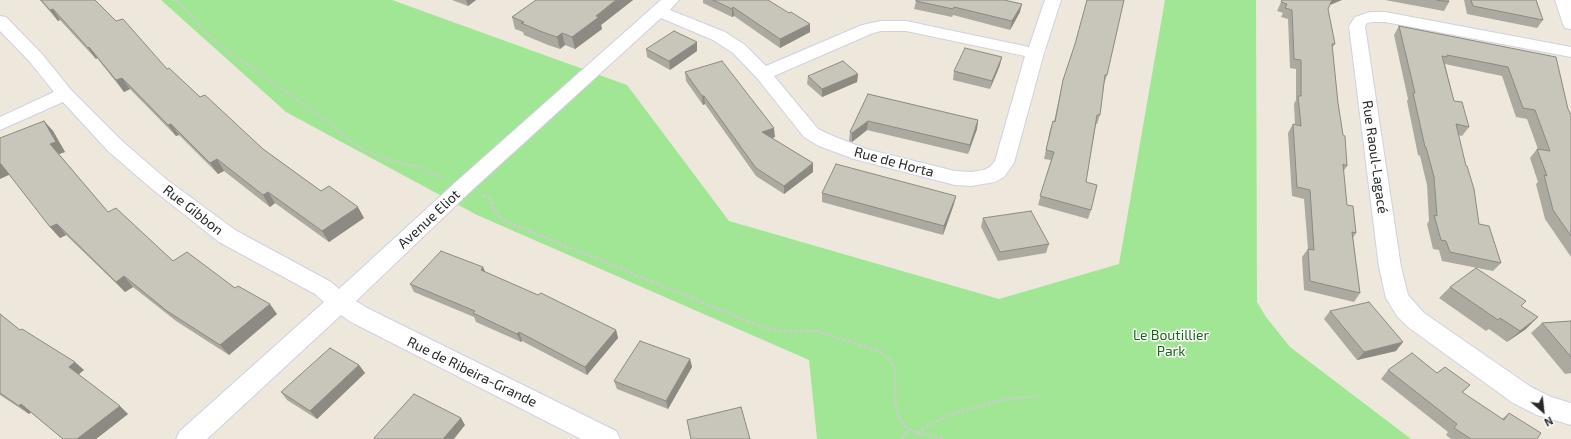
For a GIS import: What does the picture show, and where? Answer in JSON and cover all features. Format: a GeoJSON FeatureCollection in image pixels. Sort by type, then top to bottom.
{"type":"FeatureCollection","features":[{"type":"Feature","properties":{"kind":"street","name":"Rue de Horta"},"geometry":{"type":"LineString","coordinates":[[665,5],[693,24],[719,36],[739,49],[763,74],[800,121],[812,133],[826,141],[868,156],[955,178],[970,179],[988,177],[997,172],[1004,163],[1035,52],[1053,0]]}},
{"type":"Feature","properties":{"kind":"street"},"geometry":{"type":"LineString","coordinates":[[1563,0],[1571,24]]}},
{"type":"Feature","properties":{"kind":"street","name":"Avenue Eliot"},"geometry":{"type":"LineString","coordinates":[[189,439],[464,186],[665,5]]}},
{"type":"Feature","properties":{"kind":"street","name":"Rue Raoul-Lagacé"},"geometry":{"type":"LineString","coordinates":[[1571,52],[1385,17],[1370,17],[1360,20],[1356,26],[1390,267],[1397,298],[1416,320],[1522,395],[1546,407],[1571,414]]}},
{"type":"Feature","properties":{"kind":"street"},"geometry":{"type":"LineString","coordinates":[[763,74],[868,29],[881,26],[906,26],[1035,52]]}},
{"type":"Feature","properties":{"kind":"street","name":"Rue Gibbon"},"geometry":{"type":"LineString","coordinates":[[3,29],[36,58],[65,94],[115,146],[159,184],[227,236],[316,284],[339,301]]}},
{"type":"Feature","properties":{"kind":"street"},"geometry":{"type":"LineString","coordinates":[[0,124],[65,94]]}},
{"type":"Feature","properties":{"kind":"street","name":"Rue de Ribeira-Grande"},"geometry":{"type":"LineString","coordinates":[[339,301],[359,315],[607,439]]}},
{"type":"Feature","properties":{"kind":"path"},"geometry":{"type":"LineString","coordinates":[[176,0],[215,42],[330,123],[354,144],[384,159],[415,166],[449,180]]}},
{"type":"Feature","properties":{"kind":"path"},"geometry":{"type":"LineString","coordinates":[[479,192],[490,199],[496,214],[507,222],[764,328],[779,331],[816,331],[880,351],[892,362],[895,369],[896,410],[899,419],[908,429],[917,433],[944,439]]}},
{"type":"Feature","properties":{"kind":"path"},"geometry":{"type":"LineString","coordinates":[[917,433],[942,418],[964,410],[1008,399],[1038,396]]}},
{"type":"Feature","properties":{"kind":"path"},"geometry":{"type":"LineString","coordinates":[[902,439],[908,429]]}},
{"type":"Feature","properties":{"kind":"green space","name":"Le Boutillier Park"},"geometry":{"type":"Polygon","coordinates":[[[161,0],[392,0],[627,85],[729,221],[999,299],[1119,264],[1165,0],[1256,0],[1257,302],[1266,317],[1290,347],[1411,439],[817,439],[809,360],[477,215],[286,112],[161,0]]]}},
{"type":"Feature","properties":{"kind":"building"},"geometry":{"type":"Polygon","coordinates":[[[41,0],[95,0],[116,21],[123,19],[167,69],[169,68],[200,97],[205,95],[263,149],[321,191],[329,186],[358,207],[322,231],[268,192],[263,195],[217,159],[210,163],[171,124],[168,125],[122,78],[116,80],[89,47],[88,48],[53,9],[50,10],[41,0]]]}},
{"type":"Feature","properties":{"kind":"building"},"geometry":{"type":"Polygon","coordinates":[[[536,0],[616,0],[596,16],[599,17],[572,37],[562,33],[557,37],[521,23],[524,22],[512,17],[536,0]]]}},
{"type":"Feature","properties":{"kind":"building"},"geometry":{"type":"Polygon","coordinates":[[[713,0],[768,0],[810,24],[780,39],[733,7],[732,9],[713,0]]]}},
{"type":"Feature","properties":{"kind":"building"},"geometry":{"type":"Polygon","coordinates":[[[916,0],[1004,0],[1022,4],[1012,21],[954,7],[953,9],[916,0]]]}},
{"type":"Feature","properties":{"kind":"building"},"geometry":{"type":"Polygon","coordinates":[[[1087,0],[1124,0],[1107,75],[1105,75],[1100,115],[1097,115],[1086,182],[1097,185],[1091,210],[1040,196],[1054,152],[1046,150],[1053,121],[1055,122],[1063,80],[1087,0]]]}},
{"type":"Feature","properties":{"kind":"building"},"geometry":{"type":"Polygon","coordinates":[[[1282,0],[1332,0],[1328,9],[1335,44],[1332,44],[1338,103],[1343,135],[1345,136],[1347,166],[1343,164],[1347,205],[1353,206],[1356,233],[1352,232],[1360,293],[1310,281],[1308,249],[1314,250],[1310,190],[1297,187],[1293,124],[1301,126],[1298,96],[1301,96],[1301,60],[1294,59],[1292,10],[1285,8],[1287,4],[1281,2],[1282,0]]]}},
{"type":"Feature","properties":{"kind":"building"},"geometry":{"type":"Polygon","coordinates":[[[1437,0],[1448,0],[1449,2],[1437,0]]]}},
{"type":"Feature","properties":{"kind":"building"},"geometry":{"type":"Polygon","coordinates":[[[1471,0],[1536,0],[1543,20],[1473,6],[1471,0]]]}},
{"type":"Feature","properties":{"kind":"building"},"geometry":{"type":"Polygon","coordinates":[[[1399,26],[1556,57],[1568,109],[1571,115],[1571,236],[1553,210],[1544,175],[1547,176],[1537,149],[1550,151],[1535,110],[1523,108],[1508,67],[1447,55],[1447,57],[1442,56],[1454,101],[1462,102],[1469,127],[1456,124],[1466,166],[1474,189],[1479,224],[1489,226],[1501,263],[1450,252],[1446,241],[1441,240],[1434,215],[1437,216],[1434,177],[1425,147],[1413,93],[1415,93],[1399,26]]]}},
{"type":"Feature","properties":{"kind":"building"},"geometry":{"type":"Polygon","coordinates":[[[674,31],[697,42],[669,61],[646,49],[674,31]]]}},
{"type":"Feature","properties":{"kind":"building"},"geometry":{"type":"Polygon","coordinates":[[[965,48],[1002,57],[992,81],[954,71],[965,48]]]}},
{"type":"Feature","properties":{"kind":"building"},"geometry":{"type":"Polygon","coordinates":[[[722,61],[774,128],[762,132],[813,163],[784,186],[756,168],[685,72],[722,61]]]}},
{"type":"Feature","properties":{"kind":"building"},"geometry":{"type":"Polygon","coordinates":[[[843,61],[858,74],[822,89],[808,76],[843,61]]]}},
{"type":"Feature","properties":{"kind":"building"},"geometry":{"type":"Polygon","coordinates":[[[868,94],[978,120],[970,145],[868,121],[852,133],[850,132],[868,94]]]}},
{"type":"Feature","properties":{"kind":"building"},"geometry":{"type":"Polygon","coordinates":[[[44,121],[56,142],[50,144],[108,212],[116,208],[173,261],[187,252],[235,288],[238,286],[270,304],[220,345],[167,311],[124,276],[116,282],[57,224],[50,227],[0,164],[0,138],[44,121]]]}},
{"type":"Feature","properties":{"kind":"building"},"geometry":{"type":"Polygon","coordinates":[[[836,164],[956,196],[944,226],[822,193],[836,164]]]}},
{"type":"Feature","properties":{"kind":"building"},"geometry":{"type":"Polygon","coordinates":[[[1031,211],[1049,244],[1000,252],[983,218],[1031,211]]]}},
{"type":"Feature","properties":{"kind":"building"},"geometry":{"type":"Polygon","coordinates":[[[441,251],[483,267],[481,270],[538,295],[541,293],[616,330],[585,367],[519,332],[517,334],[473,313],[475,311],[410,284],[441,251]]]}},
{"type":"Feature","properties":{"kind":"building"},"geometry":{"type":"Polygon","coordinates":[[[1476,268],[1526,301],[1521,306],[1538,317],[1520,331],[1500,318],[1498,320],[1450,287],[1476,268]]]}},
{"type":"Feature","properties":{"kind":"building"},"geometry":{"type":"Polygon","coordinates":[[[1369,302],[1403,342],[1364,352],[1330,311],[1369,302]]]}},
{"type":"Feature","properties":{"kind":"building"},"geometry":{"type":"Polygon","coordinates":[[[0,314],[20,330],[22,329],[75,362],[69,367],[120,406],[77,439],[63,439],[21,404],[19,406],[0,393],[0,314]]]}},
{"type":"Feature","properties":{"kind":"building"},"geometry":{"type":"Polygon","coordinates":[[[1571,321],[1571,357],[1542,323],[1571,321]]]}},
{"type":"Feature","properties":{"kind":"building"},"geometry":{"type":"Polygon","coordinates":[[[640,341],[690,359],[666,401],[614,381],[640,341]]]}},
{"type":"Feature","properties":{"kind":"building"},"geometry":{"type":"Polygon","coordinates":[[[330,348],[359,365],[310,411],[281,392],[330,348]]]}},
{"type":"Feature","properties":{"kind":"building"},"geometry":{"type":"Polygon","coordinates":[[[1412,353],[1437,373],[1445,367],[1470,385],[1462,392],[1504,420],[1509,413],[1541,433],[1537,439],[1471,439],[1454,428],[1457,424],[1388,370],[1412,353]]]}},
{"type":"Feature","properties":{"kind":"building"},"geometry":{"type":"Polygon","coordinates":[[[414,394],[461,418],[443,439],[374,438],[414,394]]]}},
{"type":"Feature","properties":{"kind":"building"},"geometry":{"type":"Polygon","coordinates":[[[741,407],[750,439],[691,439],[687,420],[741,407]]]}}]}
